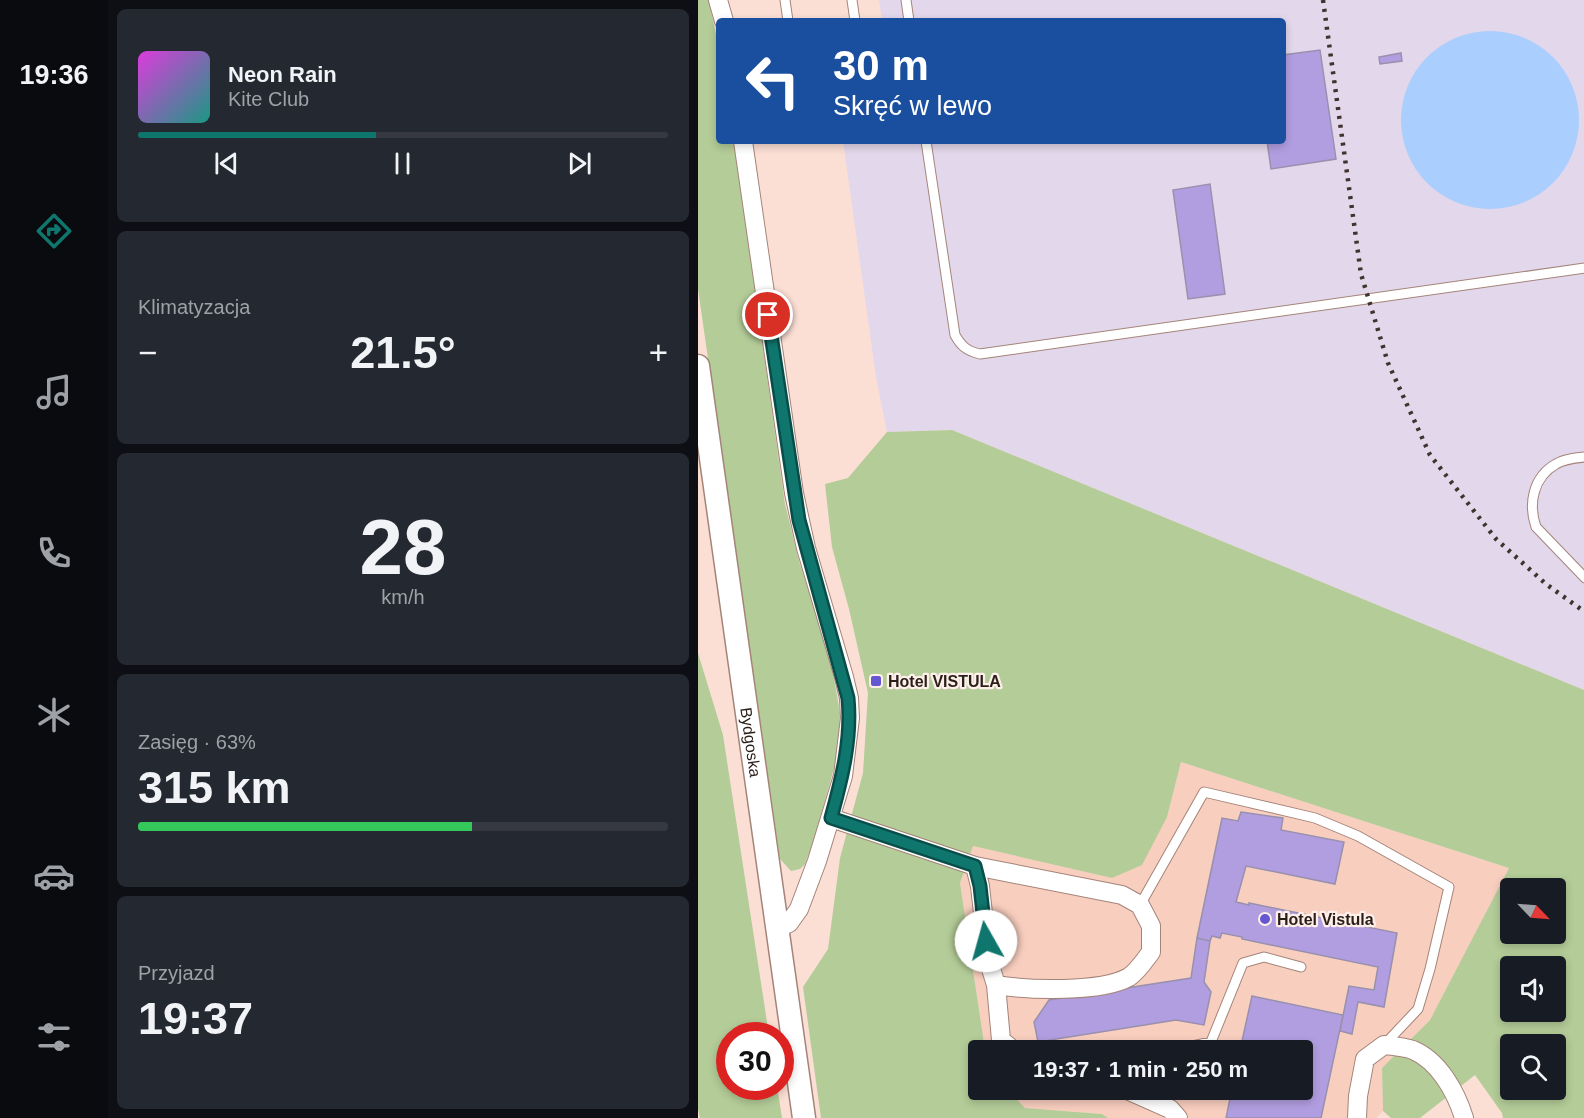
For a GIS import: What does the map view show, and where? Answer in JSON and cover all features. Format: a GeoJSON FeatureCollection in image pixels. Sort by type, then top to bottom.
{"type":"FeatureCollection","features":[{"type":"Feature","properties":{"kind":"street"},"geometry":{"type":"LineString","coordinates":[[718,0],[723,18]]}},
{"type":"Feature","properties":{"kind":"street"},"geometry":{"type":"LineString","coordinates":[[743,144],[794,493],[806,548],[839,659],[850,718],[843,776],[831,818],[799,909],[789,923],[778,928]]}},
{"type":"Feature","properties":{"kind":"street","name":"Bydgoska"},"geometry":{"type":"LineString","coordinates":[[698,366],[804,1118]]}},
{"type":"Feature","properties":{"kind":"street"},"geometry":{"type":"LineString","coordinates":[[831,818],[975,866],[1122,895],[1140,906],[1151,926],[1151,952],[1130,976],[1109,983],[1060,989],[1023,989],[996,985]]}},
{"type":"Feature","properties":{"kind":"street"},"geometry":{"type":"LineString","coordinates":[[975,866],[980,886],[988,959],[996,985],[1001,1040]]}},
{"type":"Feature","properties":{"kind":"street"},"geometry":{"type":"LineString","coordinates":[[1357,1118],[1364,1059],[1384,1045],[1413,1050],[1439,1069],[1458,1100],[1464,1118]]}},
{"type":"Feature","properties":{"kind":"street"},"geometry":{"type":"LineString","coordinates":[[1150,1100],[1170,1109],[1178,1118]]}},
{"type":"Feature","properties":{"kind":"lane"},"geometry":{"type":"LineString","coordinates":[[785,0],[788,18]]}},
{"type":"Feature","properties":{"kind":"lane"},"geometry":{"type":"LineString","coordinates":[[852,0],[855,18]]}},
{"type":"Feature","properties":{"kind":"lane"},"geometry":{"type":"LineString","coordinates":[[906,0],[909,18]]}},
{"type":"Feature","properties":{"kind":"lane"},"geometry":{"type":"LineString","coordinates":[[926,144],[955,334],[960,343],[969,351],[980,354],[1584,268]]}},
{"type":"Feature","properties":{"kind":"lane"},"geometry":{"type":"LineString","coordinates":[[1584,457],[1556,464],[1546,473],[1538,482],[1531,505],[1536,527],[1584,578]]}},
{"type":"Feature","properties":{"kind":"lane"},"geometry":{"type":"LineString","coordinates":[[1140,906],[1204,792],[1315,818],[1358,836],[1449,887],[1418,1009],[1384,1045]]}},
{"type":"Feature","properties":{"kind":"lane"},"geometry":{"type":"LineString","coordinates":[[1212,1040],[1243,963],[1264,957],[1301,967]]}},
{"type":"Feature","properties":{"kind":"shaded area"},"geometry":{"type":"Polygon","coordinates":[[[879,0],[1584,0],[1584,690],[952,430],[887,432],[876,377],[843,144],[1286,144],[1286,18],[882,18],[879,0]]]}},
{"type":"Feature","properties":{"kind":"shaded area"},"geometry":{"type":"Polygon","coordinates":[[[1181,762],[1509,868],[1504,878],[1500,878],[1500,885],[1430,1020],[1382,1068],[1383,1111],[1376,1118],[1108,1118],[1102,1114],[1025,1108],[1017,1100],[1313,1100],[1313,1040],[984,1040],[960,883],[973,846],[1112,878],[1167,817],[1181,762]]]}},
{"type":"Feature","properties":{"kind":"green space"},"geometry":{"type":"Polygon","coordinates":[[[698,0],[709,0],[716,34],[716,144],[734,144],[785,504],[799,561],[830,655],[840,713],[839,740],[834,768],[814,840],[805,864],[800,869],[791,871],[780,859],[698,289],[698,0]]]}},
{"type":"Feature","properties":{"kind":"green space"},"geometry":{"type":"Polygon","coordinates":[[[952,430],[1584,690],[1584,1118],[1503,1118],[1502,1113],[1475,1075],[1420,1118],[1391,1118],[1383,1111],[1382,1068],[1430,1020],[1500,885],[1500,944],[1566,944],[1566,878],[1504,878],[1509,868],[1181,762],[1167,817],[1142,865],[1112,878],[973,846],[960,883],[984,1040],[968,1040],[968,1100],[1017,1100],[1025,1108],[1102,1114],[1108,1118],[821,1118],[803,987],[828,949],[840,858],[863,773],[868,693],[832,547],[825,484],[848,478],[887,432],[952,430]]]}},
{"type":"Feature","properties":{"kind":"green space"},"geometry":{"type":"Polygon","coordinates":[[[698,653],[723,735],[767,1022],[716,1022],[716,1100],[779,1100],[782,1118],[700,1118],[698,1109],[698,653]]]}},
{"type":"Feature","properties":{"kind":"water"},"geometry":{"type":"Polygon","coordinates":[[[1490,31],[1524,38],[1553,57],[1572,86],[1579,120],[1572,154],[1553,183],[1524,202],[1490,209],[1456,202],[1427,183],[1408,154],[1401,120],[1408,86],[1427,57],[1456,38],[1490,31]]]}},
{"type":"Feature","properties":{"kind":"building"},"geometry":{"type":"Polygon","coordinates":[[[1320,50],[1336,159],[1271,169],[1267,144],[1286,144],[1286,55],[1320,50]]]}},
{"type":"Feature","properties":{"kind":"building"},"geometry":{"type":"Polygon","coordinates":[[[1401,53],[1402,61],[1380,64],[1379,57],[1401,53]]]}},
{"type":"Feature","properties":{"kind":"building"},"geometry":{"type":"Polygon","coordinates":[[[1210,184],[1225,294],[1188,299],[1173,190],[1210,184]]]}},
{"type":"Feature","properties":{"kind":"building","name":"Hotel Vistula"},"geometry":{"type":"Polygon","coordinates":[[[1241,812],[1283,818],[1281,830],[1344,842],[1335,884],[1246,866],[1236,902],[1397,933],[1384,1007],[1358,1002],[1352,1034],[1340,1031],[1349,986],[1374,990],[1378,967],[1222,933],[1220,938],[1212,936],[1210,941],[1197,938],[1222,818],[1238,821],[1241,812]]]}},
{"type":"Feature","properties":{"kind":"building"},"geometry":{"type":"Polygon","coordinates":[[[1197,938],[1210,941],[1204,982],[1211,992],[1204,1025],[1176,1020],[1051,1040],[1038,1040],[1034,1022],[1049,1000],[1191,978],[1197,938]]]}},
{"type":"Feature","properties":{"kind":"building"},"geometry":{"type":"Polygon","coordinates":[[[1252,996],[1343,1015],[1321,1118],[1226,1118],[1230,1100],[1313,1100],[1313,1040],[1242,1040],[1252,996]]]}},
{"type":"Feature","properties":{"kind":"railway"},"geometry":{"type":"LineString","coordinates":[[1323,0],[1361,274],[1388,363],[1430,455],[1496,539],[1546,584],[1585,612]]}},
{"type":"Feature","properties":{"kind":"place","name":"Hotel VISTULA"},"geometry":{"type":"Point","coordinates":[876,681]}},
{"type":"Feature","properties":{"kind":"place","name":"Hotel Vistula"},"geometry":{"type":"Point","coordinates":[1265,919]}},
{"type":"Feature","properties":{"kind":"route"},"geometry":{"type":"LineString","coordinates":[[768,315],[799,520],[848,698],[849,739],[843,776],[831,818],[975,866],[980,886],[986,941]]}}]}
